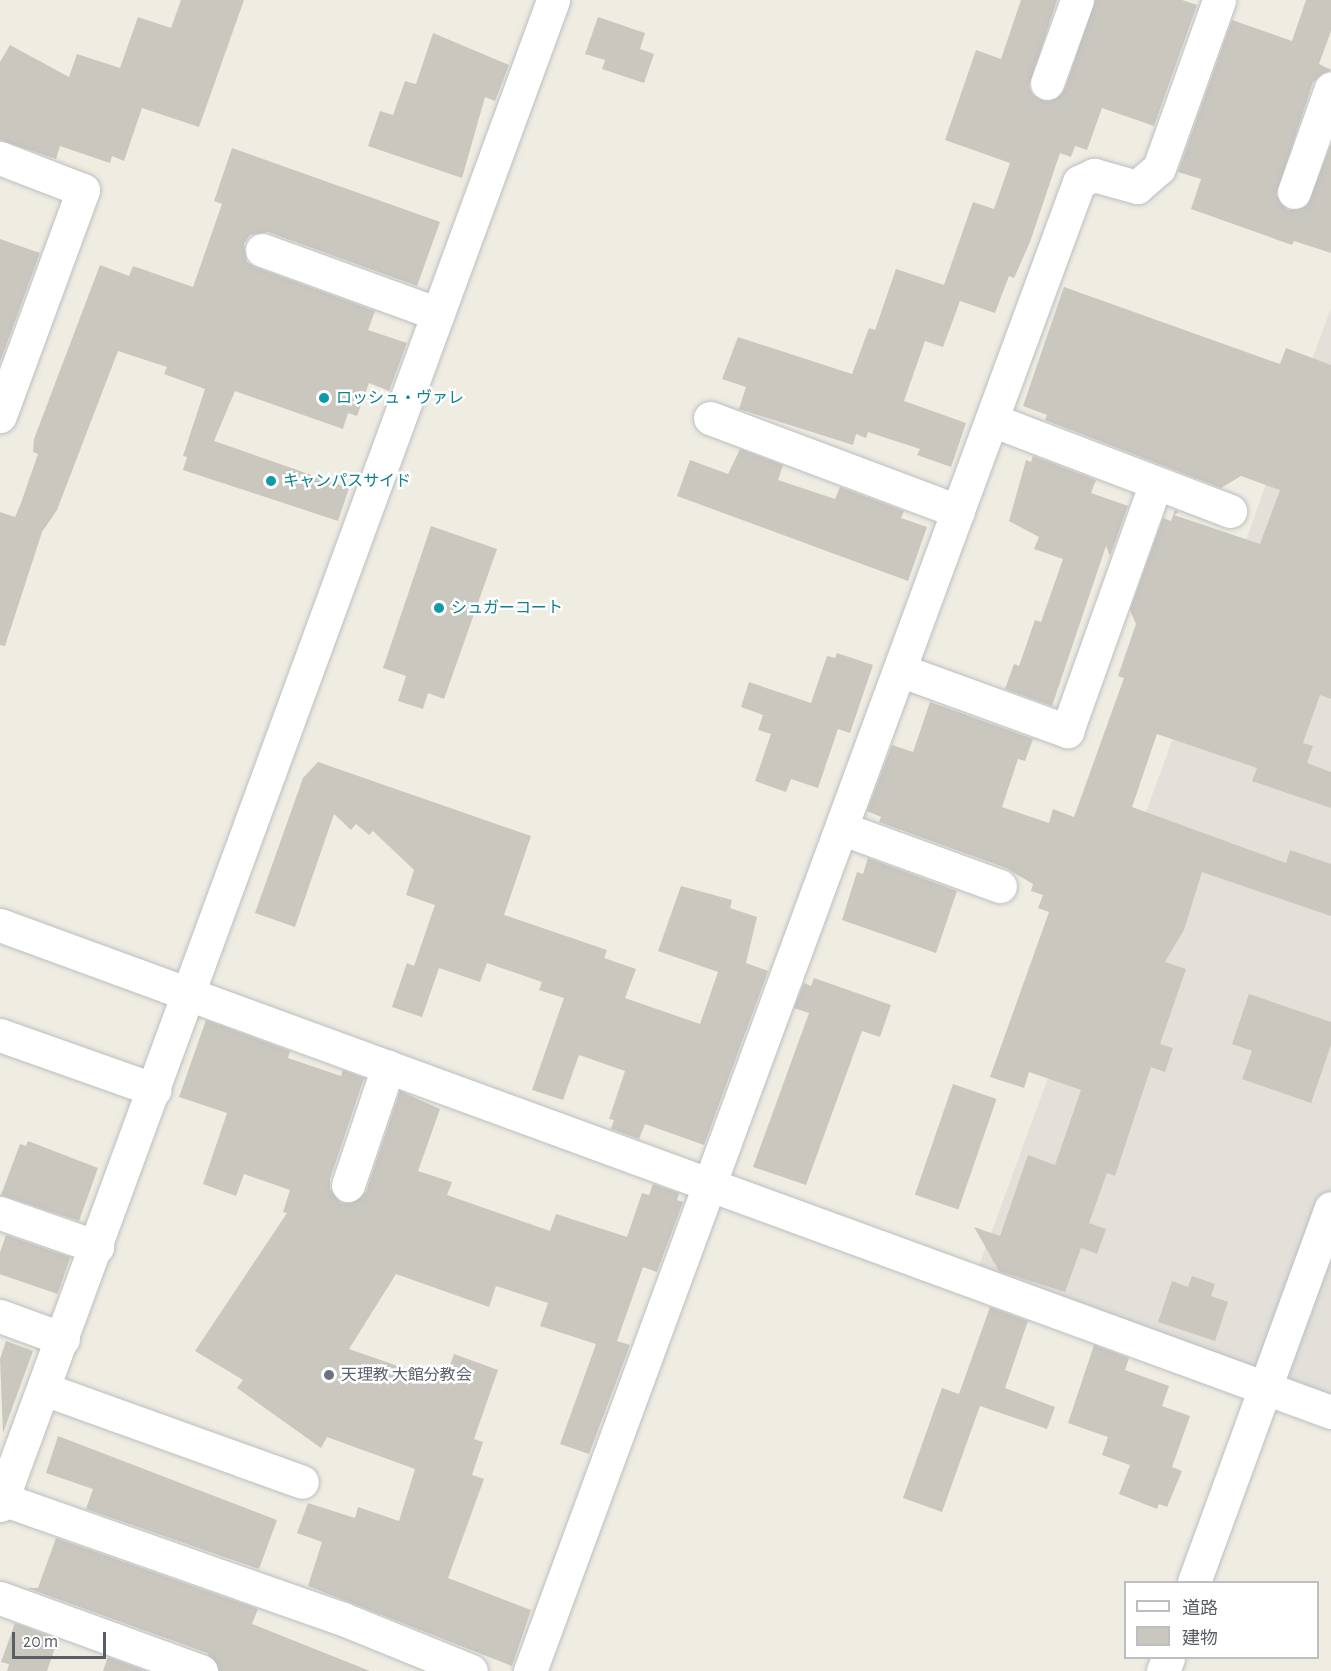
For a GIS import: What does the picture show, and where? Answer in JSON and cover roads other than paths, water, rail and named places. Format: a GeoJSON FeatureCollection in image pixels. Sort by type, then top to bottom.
{"type":"FeatureCollection","features":[{"type":"Feature","properties":{"kind":"street"},"geometry":{"type":"LineString","coordinates":[[471,1671],[343,1619],[1,1502],[190,995],[553,0]]}},
{"type":"Feature","properties":{"kind":"street"},"geometry":{"type":"LineString","coordinates":[[1047,83],[1077,0]]}},
{"type":"Feature","properties":{"kind":"street"},"geometry":{"type":"LineString","coordinates":[[530,1671],[902,671],[1079,182],[1094,175],[1137,187],[1159,168],[1219,0]]}},
{"type":"Feature","properties":{"kind":"street"},"geometry":{"type":"LineString","coordinates":[[1294,192],[1331,88]]}},
{"type":"Feature","properties":{"kind":"street"},"geometry":{"type":"LineString","coordinates":[[0,158],[83,190],[0,416]]}},
{"type":"Feature","properties":{"kind":"street"},"geometry":{"type":"LineString","coordinates":[[262,250],[438,314]]}},
{"type":"Feature","properties":{"kind":"street"},"geometry":{"type":"LineString","coordinates":[[710,418],[958,511]]}},
{"type":"Feature","properties":{"kind":"street"},"geometry":{"type":"LineString","coordinates":[[992,420],[1230,510]]}},
{"type":"Feature","properties":{"kind":"street"},"geometry":{"type":"LineString","coordinates":[[902,671],[1067,731],[1156,483]]}},
{"type":"Feature","properties":{"kind":"street"},"geometry":{"type":"LineString","coordinates":[[843,829],[1000,886]]}},
{"type":"Feature","properties":{"kind":"street"},"geometry":{"type":"LineString","coordinates":[[0,925],[1331,1412]]}},
{"type":"Feature","properties":{"kind":"street"},"geometry":{"type":"LineString","coordinates":[[0,1035],[155,1090]]}},
{"type":"Feature","properties":{"kind":"street"},"geometry":{"type":"LineString","coordinates":[[348,1185],[388,1067]]}},
{"type":"Feature","properties":{"kind":"street"},"geometry":{"type":"LineString","coordinates":[[1194,1581],[1331,1208]]}},
{"type":"Feature","properties":{"kind":"street"},"geometry":{"type":"LineString","coordinates":[[0,1213],[97,1247]]}},
{"type":"Feature","properties":{"kind":"street"},"geometry":{"type":"LineString","coordinates":[[0,1316],[63,1339]]}},
{"type":"Feature","properties":{"kind":"street"},"geometry":{"type":"LineString","coordinates":[[44,1389],[302,1482]]}},
{"type":"Feature","properties":{"kind":"street"},"geometry":{"type":"LineString","coordinates":[[0,1598],[201,1671]]}},
{"type":"Feature","properties":{"kind":"place","name":"ロッシュ・ヴァレ"},"geometry":{"type":"Point","coordinates":[324,398]}},
{"type":"Feature","properties":{"kind":"place","name":"キャンパスサイド"},"geometry":{"type":"Point","coordinates":[271,481]}},
{"type":"Feature","properties":{"kind":"place","name":"シュガーコート"},"geometry":{"type":"Point","coordinates":[439,608]}},
{"type":"Feature","properties":{"kind":"place","name":"天理教 大館分教会"},"geometry":{"type":"Point","coordinates":[329,1375]}}]}
